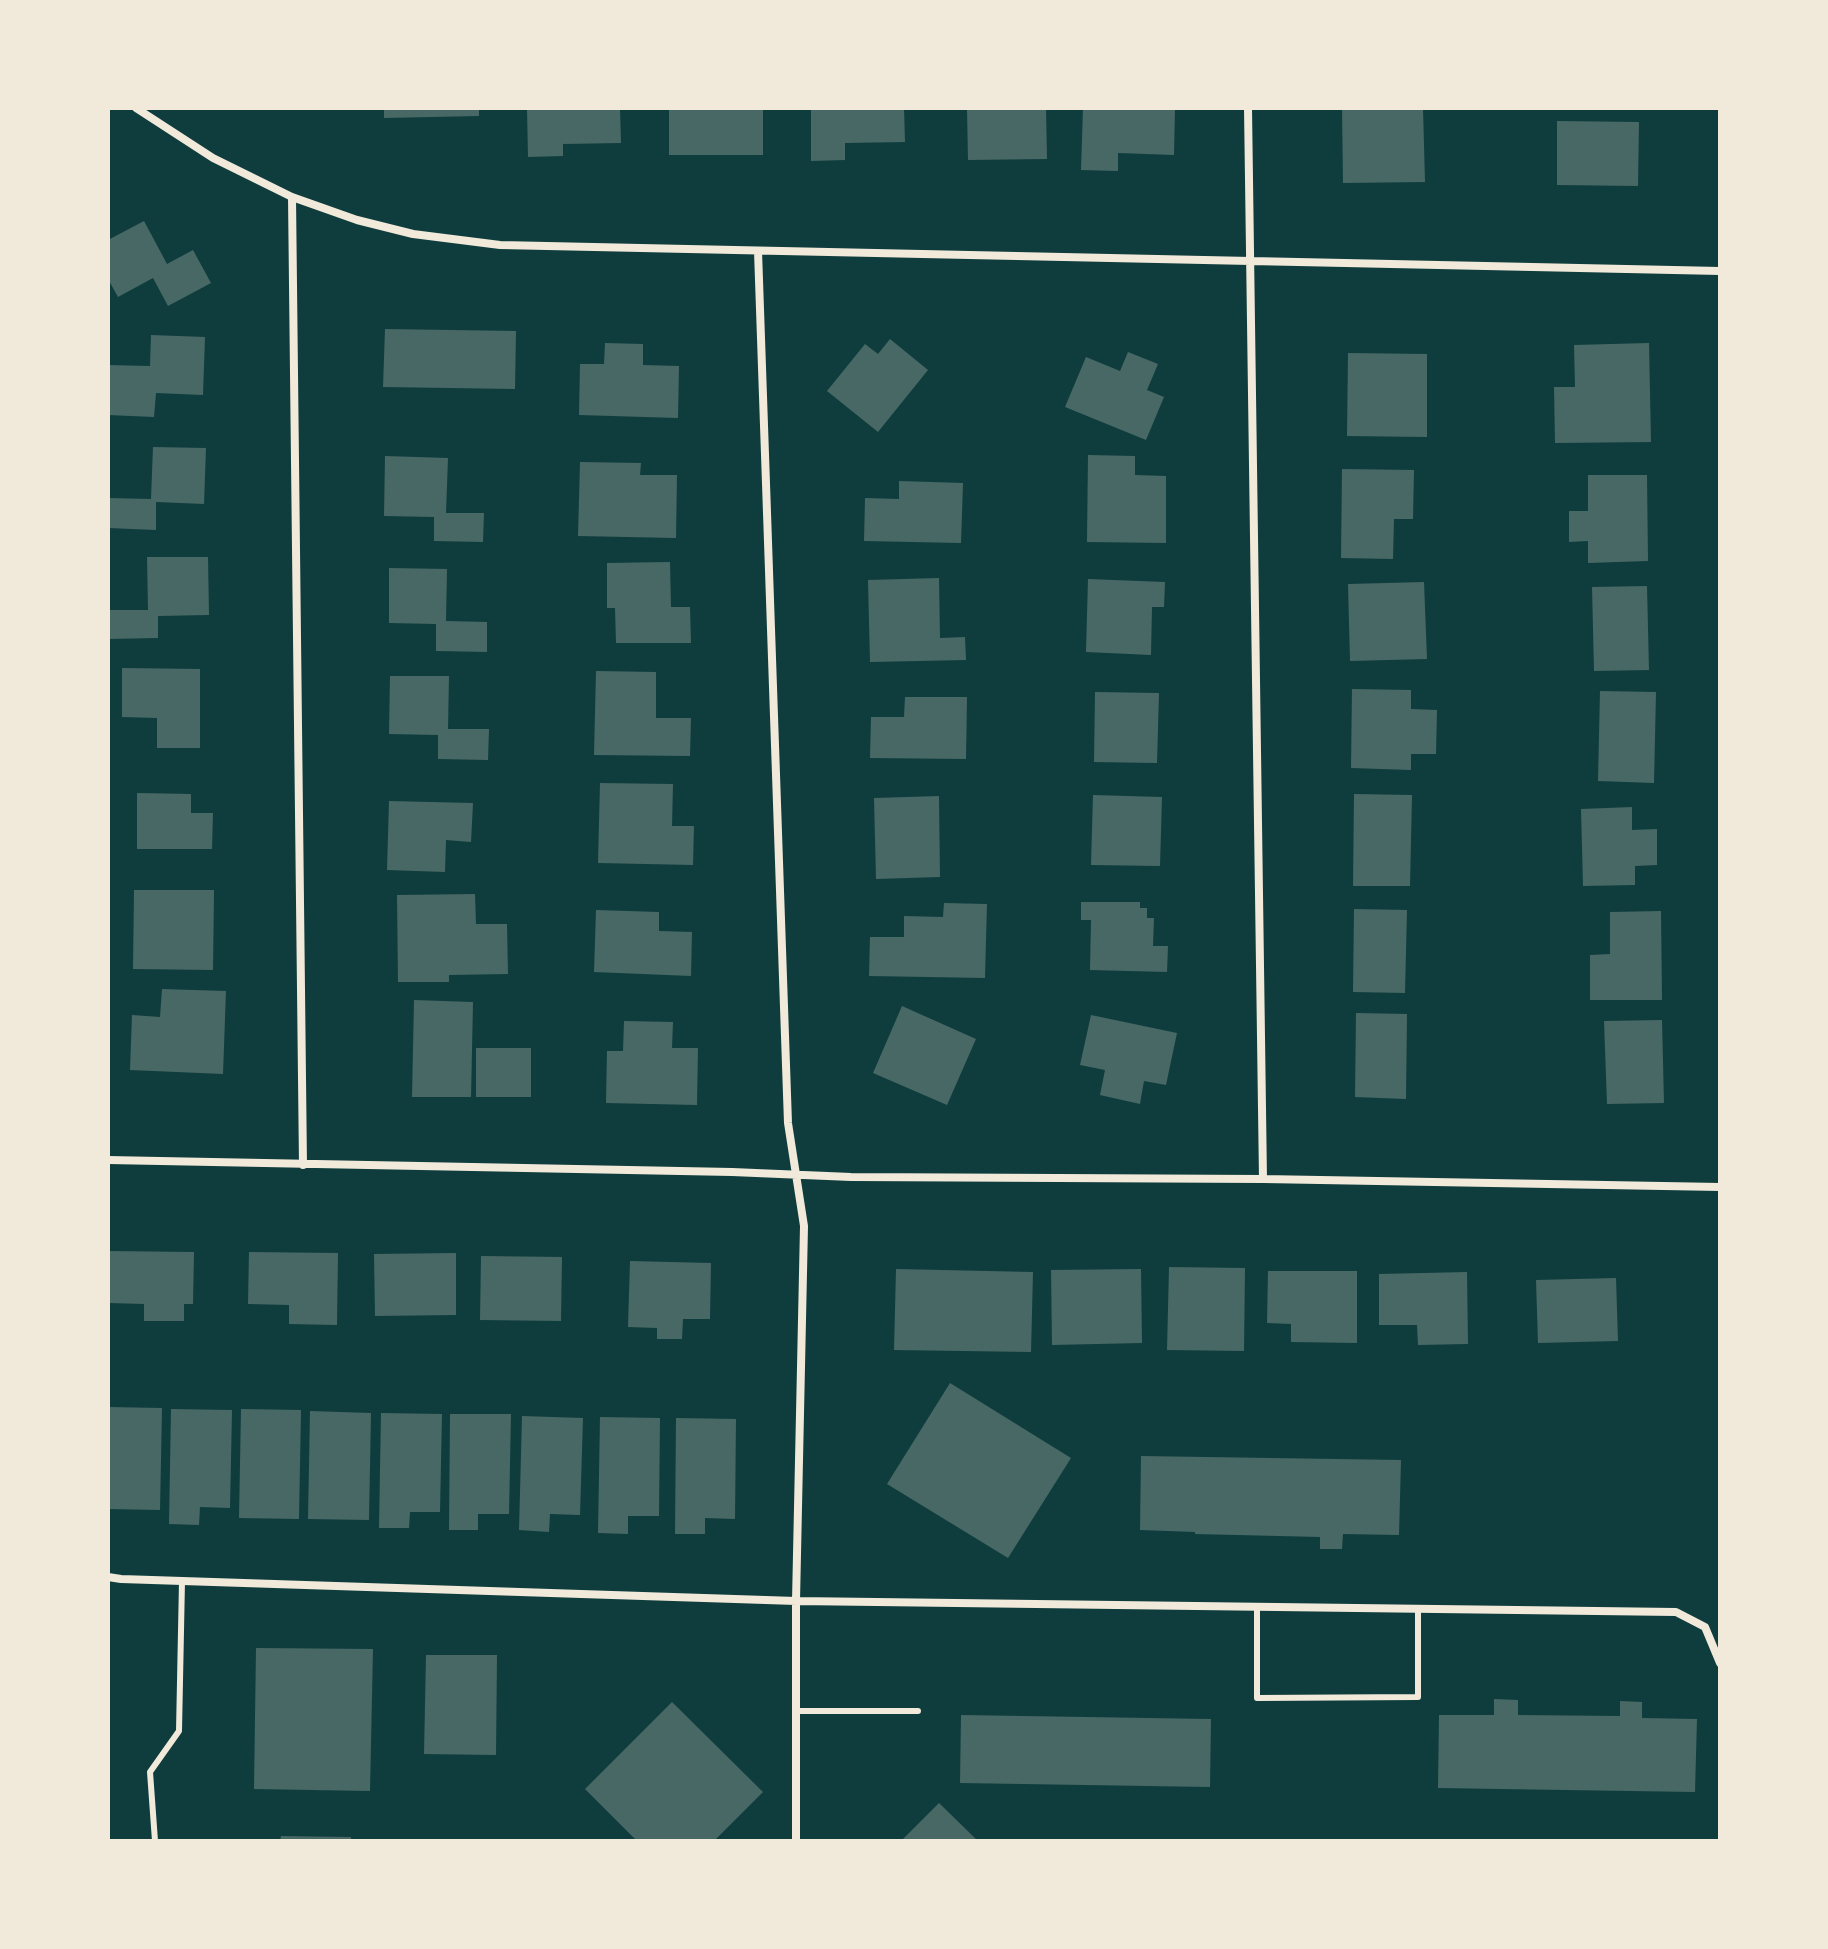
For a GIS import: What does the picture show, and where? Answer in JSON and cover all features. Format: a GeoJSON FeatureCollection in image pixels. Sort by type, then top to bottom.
{"type":"FeatureCollection","features":[{"type":"Feature","properties":{"kind":"street"},"geometry":{"type":"LineString","coordinates":[[136,108],[213,158],[292,197],[357,220],[413,234],[500,245],[1720,271]]}},
{"type":"Feature","properties":{"kind":"street"},"geometry":{"type":"LineString","coordinates":[[1248,108],[1263,1179]]}},
{"type":"Feature","properties":{"kind":"street"},"geometry":{"type":"LineString","coordinates":[[292,197],[303,1165]]}},
{"type":"Feature","properties":{"kind":"street"},"geometry":{"type":"LineString","coordinates":[[758,251],[788,1123],[804,1226],[796,1601],[796,1841]]}},
{"type":"Feature","properties":{"kind":"street"},"geometry":{"type":"LineString","coordinates":[[108,1160],[866,1177],[1263,1179],[1720,1187]]}},
{"type":"Feature","properties":{"kind":"street"},"geometry":{"type":"LineString","coordinates":[[108,1577],[796,1601],[1676,1612],[1705,1627],[1720,1663]]}},
{"type":"Feature","properties":{"kind":"lane"},"geometry":{"type":"LineString","coordinates":[[155,1841],[150,1772],[179,1731],[182,1581]]}},
{"type":"Feature","properties":{"kind":"lane"},"geometry":{"type":"LineString","coordinates":[[1257,1607],[1257,1698],[1418,1697],[1418,1609]]}},
{"type":"Feature","properties":{"kind":"lane"},"geometry":{"type":"LineString","coordinates":[[796,1711],[918,1711]]}},
{"type":"Feature","properties":{"kind":"building"},"geometry":{"type":"Polygon","coordinates":[[[384,108],[479,108],[479,116],[384,118],[384,108]]]}},
{"type":"Feature","properties":{"kind":"building"},"geometry":{"type":"Polygon","coordinates":[[[527,108],[620,108],[621,143],[563,144],[563,156],[528,157],[527,108]]]}},
{"type":"Feature","properties":{"kind":"building"},"geometry":{"type":"Polygon","coordinates":[[[669,108],[763,108],[763,155],[669,155],[669,108]]]}},
{"type":"Feature","properties":{"kind":"building"},"geometry":{"type":"Polygon","coordinates":[[[811,108],[904,108],[905,142],[845,143],[845,160],[811,161],[811,108]]]}},
{"type":"Feature","properties":{"kind":"building"},"geometry":{"type":"Polygon","coordinates":[[[967,108],[1046,108],[1047,159],[968,160],[967,108]]]}},
{"type":"Feature","properties":{"kind":"building"},"geometry":{"type":"Polygon","coordinates":[[[1083,108],[1175,108],[1174,155],[1118,153],[1118,171],[1081,170],[1083,108]]]}},
{"type":"Feature","properties":{"kind":"building"},"geometry":{"type":"Polygon","coordinates":[[[1342,108],[1423,108],[1425,182],[1343,183],[1342,108]]]}},
{"type":"Feature","properties":{"kind":"building"},"geometry":{"type":"Polygon","coordinates":[[[1557,121],[1639,122],[1638,186],[1557,185],[1557,121]]]}},
{"type":"Feature","properties":{"kind":"building"},"geometry":{"type":"Polygon","coordinates":[[[144,221],[167,264],[193,250],[211,283],[168,306],[153,278],[118,297],[108,279],[108,240],[144,221]]]}},
{"type":"Feature","properties":{"kind":"building"},"geometry":{"type":"Polygon","coordinates":[[[385,329],[516,331],[515,389],[383,387],[385,329]]]}},
{"type":"Feature","properties":{"kind":"building"},"geometry":{"type":"Polygon","coordinates":[[[151,335],[205,337],[203,395],[156,393],[154,417],[108,415],[108,365],[150,366],[151,335]]]}},
{"type":"Feature","properties":{"kind":"building"},"geometry":{"type":"Polygon","coordinates":[[[890,339],[928,370],[878,432],[827,391],[865,344],[878,354],[890,339]]]}},
{"type":"Feature","properties":{"kind":"building"},"geometry":{"type":"Polygon","coordinates":[[[605,343],[643,344],[643,365],[679,366],[678,418],[579,415],[580,364],[604,364],[605,343]]]}},
{"type":"Feature","properties":{"kind":"building"},"geometry":{"type":"Polygon","coordinates":[[[1649,343],[1651,442],[1555,443],[1554,387],[1575,387],[1574,345],[1649,343]]]}},
{"type":"Feature","properties":{"kind":"building"},"geometry":{"type":"Polygon","coordinates":[[[1128,352],[1158,364],[1147,390],[1164,397],[1146,440],[1065,407],[1086,357],[1120,371],[1128,352]]]}},
{"type":"Feature","properties":{"kind":"building"},"geometry":{"type":"Polygon","coordinates":[[[1348,353],[1427,354],[1427,437],[1347,436],[1348,353]]]}},
{"type":"Feature","properties":{"kind":"building"},"geometry":{"type":"Polygon","coordinates":[[[153,447],[206,448],[204,504],[156,502],[156,530],[108,528],[108,498],[151,499],[153,447]]]}},
{"type":"Feature","properties":{"kind":"building"},"geometry":{"type":"Polygon","coordinates":[[[1088,455],[1135,456],[1135,475],[1166,476],[1166,543],[1087,542],[1088,455]]]}},
{"type":"Feature","properties":{"kind":"building"},"geometry":{"type":"Polygon","coordinates":[[[385,456],[448,458],[446,513],[484,513],[483,542],[434,541],[434,517],[384,516],[385,456]]]}},
{"type":"Feature","properties":{"kind":"building"},"geometry":{"type":"Polygon","coordinates":[[[580,462],[641,463],[640,475],[677,475],[676,538],[578,536],[580,462]]]}},
{"type":"Feature","properties":{"kind":"building"},"geometry":{"type":"Polygon","coordinates":[[[1342,469],[1414,470],[1413,519],[1394,519],[1393,559],[1341,558],[1342,469]]]}},
{"type":"Feature","properties":{"kind":"building"},"geometry":{"type":"Polygon","coordinates":[[[1588,475],[1647,475],[1648,561],[1588,563],[1588,541],[1569,542],[1569,511],[1588,511],[1588,475]]]}},
{"type":"Feature","properties":{"kind":"building"},"geometry":{"type":"Polygon","coordinates":[[[899,481],[963,483],[961,543],[864,541],[865,498],[899,499],[899,481]]]}},
{"type":"Feature","properties":{"kind":"building"},"geometry":{"type":"Polygon","coordinates":[[[147,557],[208,557],[209,615],[158,616],[158,638],[108,639],[108,610],[148,610],[147,557]]]}},
{"type":"Feature","properties":{"kind":"building"},"geometry":{"type":"Polygon","coordinates":[[[670,562],[671,607],[690,607],[691,643],[616,643],[615,608],[607,608],[607,563],[670,562]]]}},
{"type":"Feature","properties":{"kind":"building"},"geometry":{"type":"Polygon","coordinates":[[[389,568],[447,569],[446,621],[487,622],[487,652],[436,651],[436,624],[389,623],[389,568]]]}},
{"type":"Feature","properties":{"kind":"building"},"geometry":{"type":"Polygon","coordinates":[[[939,578],[940,638],[965,637],[966,660],[870,662],[868,580],[939,578]]]}},
{"type":"Feature","properties":{"kind":"building"},"geometry":{"type":"Polygon","coordinates":[[[1088,579],[1165,582],[1164,607],[1152,607],[1151,655],[1086,652],[1088,579]]]}},
{"type":"Feature","properties":{"kind":"building"},"geometry":{"type":"Polygon","coordinates":[[[1424,582],[1427,659],[1350,661],[1348,584],[1424,582]]]}},
{"type":"Feature","properties":{"kind":"building"},"geometry":{"type":"Polygon","coordinates":[[[1647,586],[1649,670],[1594,671],[1592,587],[1647,586]]]}},
{"type":"Feature","properties":{"kind":"building"},"geometry":{"type":"Polygon","coordinates":[[[122,668],[200,669],[200,748],[157,748],[157,718],[122,717],[122,668]]]}},
{"type":"Feature","properties":{"kind":"building"},"geometry":{"type":"Polygon","coordinates":[[[596,671],[656,672],[656,718],[691,718],[690,756],[594,755],[596,671]]]}},
{"type":"Feature","properties":{"kind":"building"},"geometry":{"type":"Polygon","coordinates":[[[390,676],[449,676],[448,729],[489,729],[488,760],[438,759],[438,735],[389,734],[390,676]]]}},
{"type":"Feature","properties":{"kind":"building"},"geometry":{"type":"Polygon","coordinates":[[[1352,689],[1411,690],[1411,709],[1437,710],[1436,754],[1411,754],[1411,770],[1351,768],[1352,689]]]}},
{"type":"Feature","properties":{"kind":"building"},"geometry":{"type":"Polygon","coordinates":[[[1600,691],[1656,692],[1654,783],[1598,781],[1600,691]]]}},
{"type":"Feature","properties":{"kind":"building"},"geometry":{"type":"Polygon","coordinates":[[[1095,692],[1159,693],[1157,763],[1094,762],[1095,692]]]}},
{"type":"Feature","properties":{"kind":"building"},"geometry":{"type":"Polygon","coordinates":[[[905,697],[967,697],[966,759],[870,758],[871,717],[904,717],[905,697]]]}},
{"type":"Feature","properties":{"kind":"building"},"geometry":{"type":"Polygon","coordinates":[[[600,783],[673,784],[672,826],[694,826],[693,865],[598,863],[600,783]]]}},
{"type":"Feature","properties":{"kind":"building"},"geometry":{"type":"Polygon","coordinates":[[[137,793],[191,794],[191,813],[213,813],[212,849],[137,849],[137,793]]]}},
{"type":"Feature","properties":{"kind":"building"},"geometry":{"type":"Polygon","coordinates":[[[1354,794],[1412,795],[1410,886],[1353,886],[1354,794]]]}},
{"type":"Feature","properties":{"kind":"building"},"geometry":{"type":"Polygon","coordinates":[[[1093,795],[1162,797],[1160,866],[1091,865],[1093,795]]]}},
{"type":"Feature","properties":{"kind":"building"},"geometry":{"type":"Polygon","coordinates":[[[939,796],[940,877],[876,879],[874,798],[939,796]]]}},
{"type":"Feature","properties":{"kind":"building"},"geometry":{"type":"Polygon","coordinates":[[[389,801],[473,803],[471,842],[446,840],[445,872],[387,870],[389,801]]]}},
{"type":"Feature","properties":{"kind":"building"},"geometry":{"type":"Polygon","coordinates":[[[1632,807],[1632,830],[1657,829],[1657,865],[1635,866],[1635,885],[1583,886],[1581,809],[1632,807]]]}},
{"type":"Feature","properties":{"kind":"building"},"geometry":{"type":"Polygon","coordinates":[[[134,890],[214,890],[213,970],[133,969],[134,890]]]}},
{"type":"Feature","properties":{"kind":"building"},"geometry":{"type":"Polygon","coordinates":[[[475,894],[476,924],[507,924],[508,974],[449,975],[449,982],[398,982],[397,895],[475,894]]]}},
{"type":"Feature","properties":{"kind":"building"},"geometry":{"type":"Polygon","coordinates":[[[1081,902],[1140,902],[1140,908],[1147,908],[1147,918],[1154,918],[1153,946],[1168,946],[1167,972],[1090,970],[1091,920],[1081,920],[1081,902]]]}},
{"type":"Feature","properties":{"kind":"building"},"geometry":{"type":"Polygon","coordinates":[[[944,903],[987,904],[985,978],[869,976],[870,937],[904,937],[904,916],[943,917],[944,903]]]}},
{"type":"Feature","properties":{"kind":"building"},"geometry":{"type":"Polygon","coordinates":[[[1354,909],[1407,910],[1405,993],[1353,992],[1354,909]]]}},
{"type":"Feature","properties":{"kind":"building"},"geometry":{"type":"Polygon","coordinates":[[[596,910],[659,912],[659,931],[692,932],[691,976],[594,972],[596,910]]]}},
{"type":"Feature","properties":{"kind":"building"},"geometry":{"type":"Polygon","coordinates":[[[1661,911],[1662,1000],[1590,1000],[1590,955],[1610,954],[1610,912],[1661,911]]]}},
{"type":"Feature","properties":{"kind":"building"},"geometry":{"type":"Polygon","coordinates":[[[162,989],[226,991],[223,1074],[130,1070],[132,1015],[160,1017],[162,989]]]}},
{"type":"Feature","properties":{"kind":"building"},"geometry":{"type":"Polygon","coordinates":[[[414,1000],[473,1002],[471,1097],[412,1097],[414,1000]]]}},
{"type":"Feature","properties":{"kind":"building"},"geometry":{"type":"Polygon","coordinates":[[[902,1006],[976,1039],[947,1105],[873,1073],[902,1006]]]}},
{"type":"Feature","properties":{"kind":"building"},"geometry":{"type":"Polygon","coordinates":[[[1356,1013],[1407,1014],[1406,1099],[1355,1097],[1356,1013]]]}},
{"type":"Feature","properties":{"kind":"building"},"geometry":{"type":"Polygon","coordinates":[[[1091,1015],[1177,1033],[1166,1085],[1144,1081],[1140,1104],[1100,1095],[1105,1070],[1080,1065],[1091,1015]]]}},
{"type":"Feature","properties":{"kind":"building"},"geometry":{"type":"Polygon","coordinates":[[[1662,1020],[1664,1103],[1607,1104],[1604,1021],[1662,1020]]]}},
{"type":"Feature","properties":{"kind":"building"},"geometry":{"type":"Polygon","coordinates":[[[624,1021],[673,1022],[672,1048],[698,1048],[697,1105],[606,1103],[607,1051],[623,1051],[624,1021]]]}},
{"type":"Feature","properties":{"kind":"building"},"geometry":{"type":"Polygon","coordinates":[[[476,1048],[531,1048],[531,1097],[476,1097],[476,1048]]]}},
{"type":"Feature","properties":{"kind":"building"},"geometry":{"type":"Polygon","coordinates":[[[108,1251],[194,1252],[193,1304],[184,1304],[184,1321],[144,1321],[144,1304],[108,1303],[108,1251]]]}},
{"type":"Feature","properties":{"kind":"building"},"geometry":{"type":"Polygon","coordinates":[[[249,1252],[338,1253],[337,1325],[289,1324],[289,1305],[248,1304],[249,1252]]]}},
{"type":"Feature","properties":{"kind":"building"},"geometry":{"type":"Polygon","coordinates":[[[456,1253],[456,1315],[375,1316],[374,1254],[456,1253]]]}},
{"type":"Feature","properties":{"kind":"building"},"geometry":{"type":"Polygon","coordinates":[[[481,1256],[562,1257],[561,1321],[480,1320],[481,1256]]]}},
{"type":"Feature","properties":{"kind":"building"},"geometry":{"type":"Polygon","coordinates":[[[630,1261],[711,1263],[710,1319],[683,1319],[682,1339],[657,1339],[657,1328],[628,1327],[630,1261]]]}},
{"type":"Feature","properties":{"kind":"building"},"geometry":{"type":"Polygon","coordinates":[[[1169,1267],[1245,1268],[1244,1351],[1167,1350],[1169,1267]]]}},
{"type":"Feature","properties":{"kind":"building"},"geometry":{"type":"Polygon","coordinates":[[[896,1269],[1033,1272],[1031,1352],[894,1350],[896,1269]]]}},
{"type":"Feature","properties":{"kind":"building"},"geometry":{"type":"Polygon","coordinates":[[[1141,1269],[1142,1343],[1052,1345],[1051,1270],[1141,1269]]]}},
{"type":"Feature","properties":{"kind":"building"},"geometry":{"type":"Polygon","coordinates":[[[1268,1271],[1357,1271],[1357,1343],[1291,1342],[1291,1324],[1267,1323],[1268,1271]]]}},
{"type":"Feature","properties":{"kind":"building"},"geometry":{"type":"Polygon","coordinates":[[[1467,1272],[1468,1344],[1418,1345],[1417,1325],[1379,1325],[1379,1274],[1467,1272]]]}},
{"type":"Feature","properties":{"kind":"building"},"geometry":{"type":"Polygon","coordinates":[[[1616,1278],[1618,1341],[1538,1343],[1536,1280],[1616,1278]]]}},
{"type":"Feature","properties":{"kind":"building"},"geometry":{"type":"Polygon","coordinates":[[[950,1383],[1071,1458],[1008,1558],[887,1484],[950,1383]]]}},
{"type":"Feature","properties":{"kind":"building"},"geometry":{"type":"Polygon","coordinates":[[[108,1407],[162,1408],[160,1510],[108,1509],[108,1407]]]}},
{"type":"Feature","properties":{"kind":"building"},"geometry":{"type":"Polygon","coordinates":[[[171,1409],[232,1410],[230,1508],[200,1507],[199,1525],[169,1524],[171,1409]]]}},
{"type":"Feature","properties":{"kind":"building"},"geometry":{"type":"Polygon","coordinates":[[[241,1409],[301,1410],[299,1519],[239,1518],[241,1409]]]}},
{"type":"Feature","properties":{"kind":"building"},"geometry":{"type":"Polygon","coordinates":[[[310,1411],[371,1413],[369,1520],[308,1519],[310,1411]]]}},
{"type":"Feature","properties":{"kind":"building"},"geometry":{"type":"Polygon","coordinates":[[[381,1413],[442,1414],[440,1512],[410,1512],[409,1528],[379,1528],[381,1413]]]}},
{"type":"Feature","properties":{"kind":"building"},"geometry":{"type":"Polygon","coordinates":[[[450,1414],[511,1414],[509,1514],[478,1514],[478,1530],[449,1530],[450,1414]]]}},
{"type":"Feature","properties":{"kind":"building"},"geometry":{"type":"Polygon","coordinates":[[[522,1416],[583,1418],[580,1515],[550,1514],[549,1532],[519,1530],[522,1416]]]}},
{"type":"Feature","properties":{"kind":"building"},"geometry":{"type":"Polygon","coordinates":[[[600,1417],[660,1418],[659,1516],[628,1516],[628,1534],[598,1533],[600,1417]]]}},
{"type":"Feature","properties":{"kind":"building"},"geometry":{"type":"Polygon","coordinates":[[[676,1418],[736,1419],[735,1519],[705,1518],[705,1534],[675,1534],[676,1418]]]}},
{"type":"Feature","properties":{"kind":"building"},"geometry":{"type":"Polygon","coordinates":[[[1141,1456],[1401,1460],[1399,1535],[1343,1534],[1342,1549],[1320,1549],[1320,1537],[1140,1530],[1141,1456]]]}},
{"type":"Feature","properties":{"kind":"building"},"geometry":{"type":"Polygon","coordinates":[[[256,1648],[373,1649],[370,1791],[254,1789],[256,1648]]]}},
{"type":"Feature","properties":{"kind":"building"},"geometry":{"type":"Polygon","coordinates":[[[426,1655],[497,1655],[496,1755],[424,1754],[426,1655]]]}},
{"type":"Feature","properties":{"kind":"building"},"geometry":{"type":"Polygon","coordinates":[[[1494,1699],[1518,1700],[1518,1715],[1620,1716],[1620,1701],[1642,1702],[1642,1718],[1697,1719],[1695,1792],[1438,1788],[1439,1715],[1494,1715],[1494,1699]]]}},
{"type":"Feature","properties":{"kind":"building"},"geometry":{"type":"Polygon","coordinates":[[[672,1702],[763,1792],[714,1841],[637,1841],[585,1789],[672,1702]]]}},
{"type":"Feature","properties":{"kind":"building"},"geometry":{"type":"Polygon","coordinates":[[[961,1715],[1211,1719],[1210,1787],[960,1783],[961,1715]]]}},
{"type":"Feature","properties":{"kind":"building"},"geometry":{"type":"Polygon","coordinates":[[[939,1803],[978,1841],[901,1841],[939,1803]]]}},
{"type":"Feature","properties":{"kind":"building"},"geometry":{"type":"Polygon","coordinates":[[[281,1836],[351,1837],[351,1841],[280,1841],[281,1836]]]}}]}
